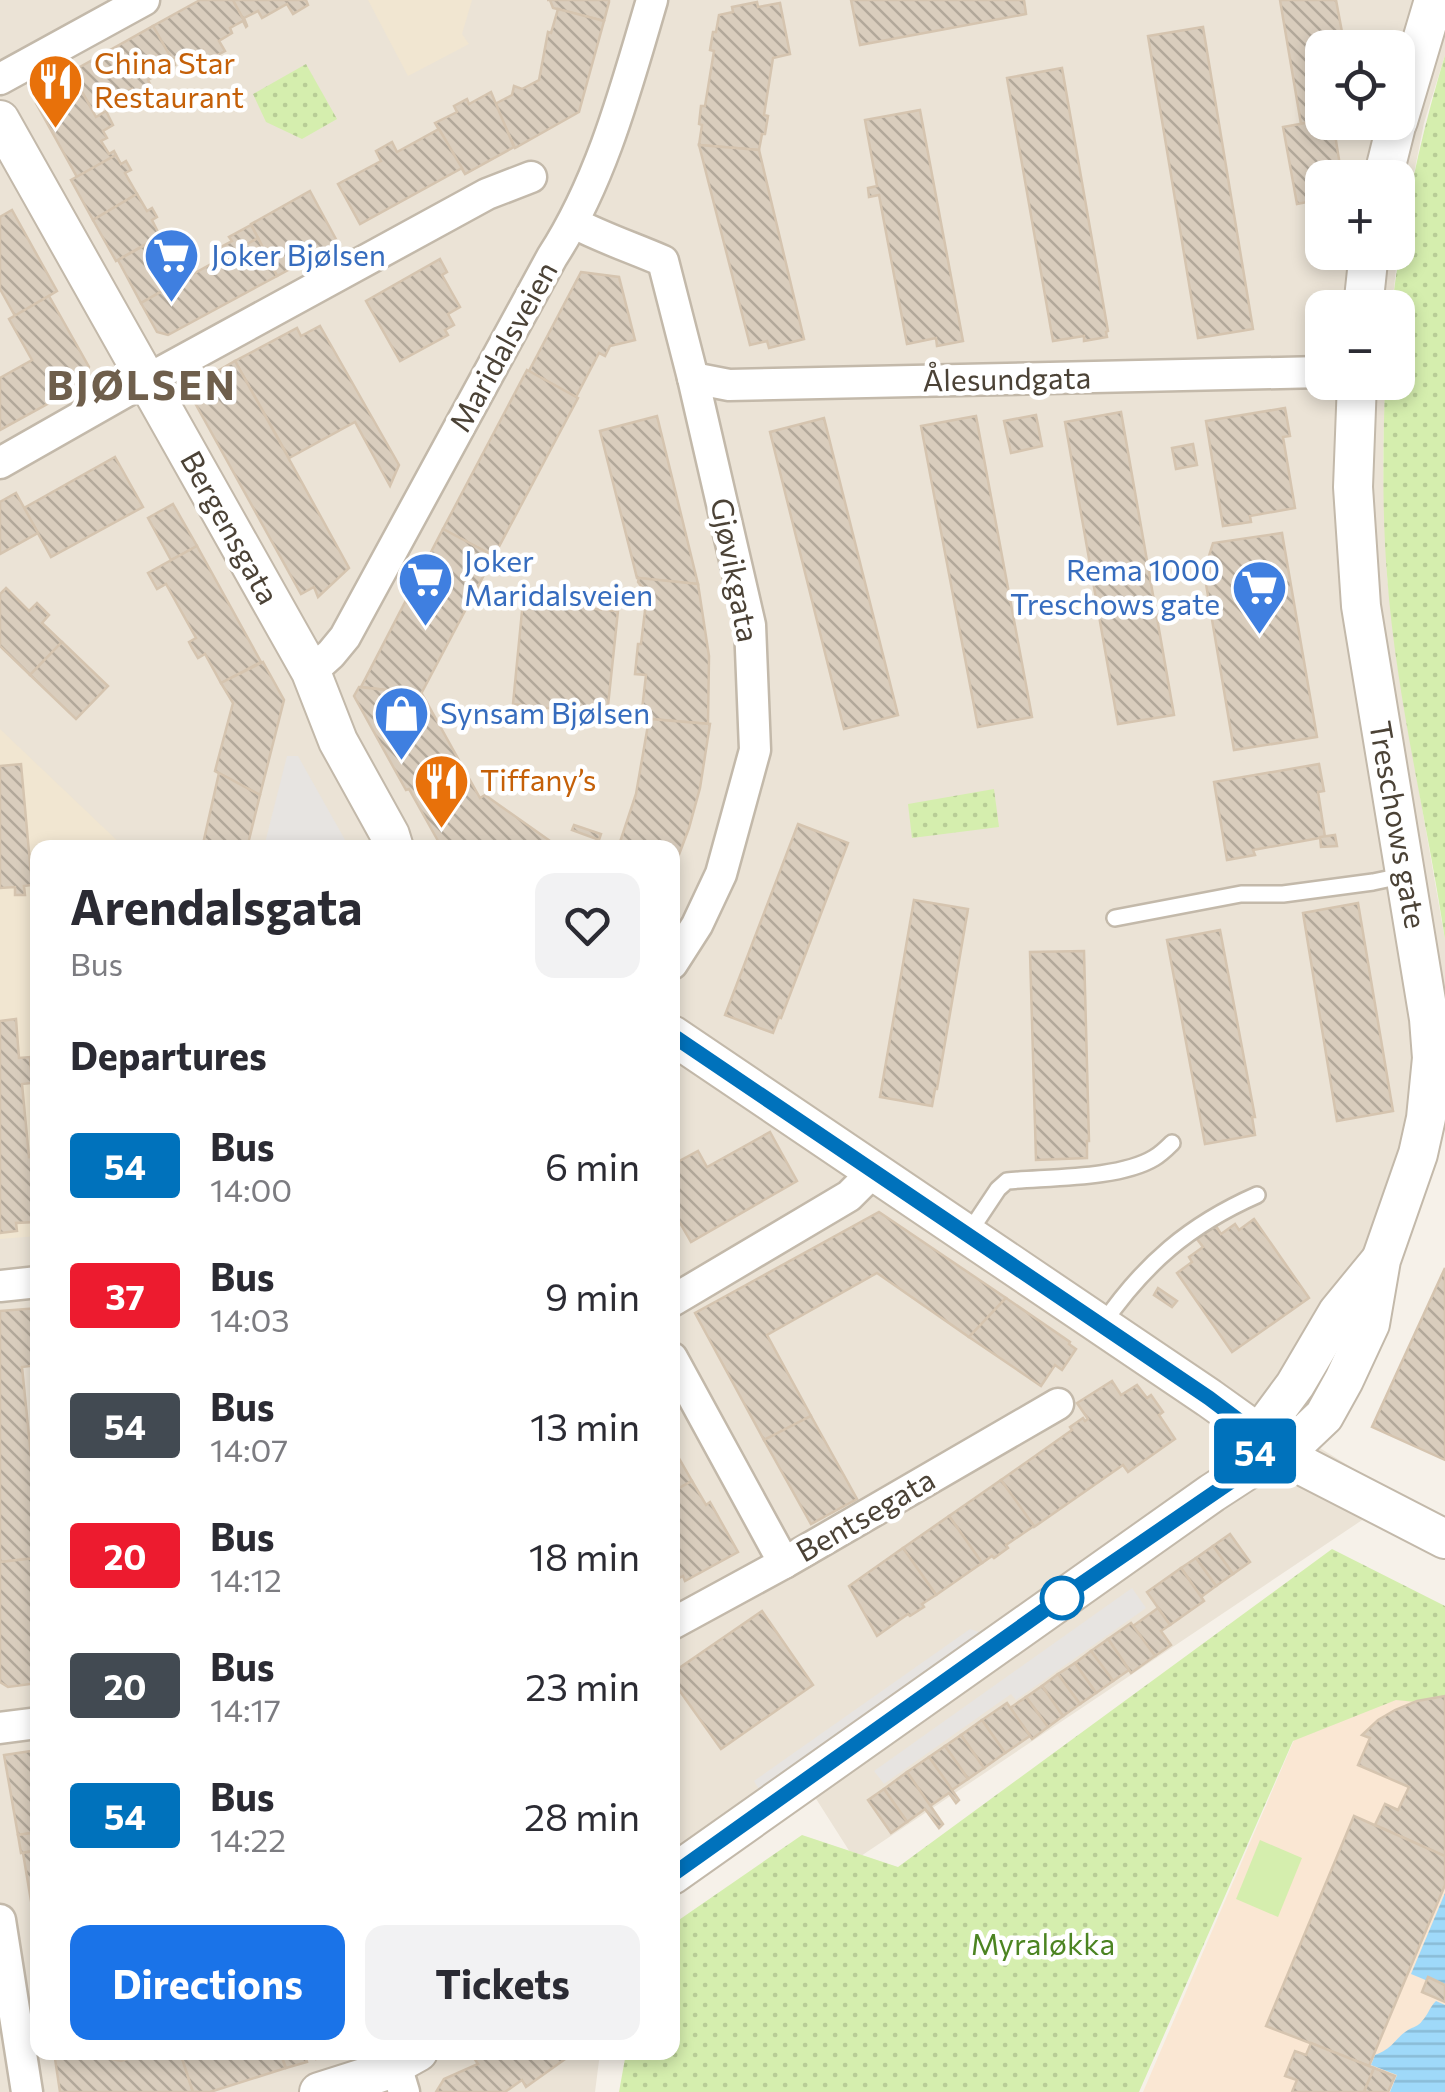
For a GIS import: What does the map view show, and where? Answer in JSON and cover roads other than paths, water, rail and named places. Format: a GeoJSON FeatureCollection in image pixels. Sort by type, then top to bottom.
{"type":"FeatureCollection","features":[{"type":"Feature","properties":{"kind":"street"},"geometry":{"type":"LineString","coordinates":[[0,79],[144,0]]}},
{"type":"Feature","properties":{"kind":"street","name":"Maridalsveien"},"geometry":{"type":"LineString","coordinates":[[311,672],[345,636],[552,257],[574,224],[618,112],[652,0]]}},
{"type":"Feature","properties":{"kind":"street"},"geometry":{"type":"LineString","coordinates":[[1415,63],[1434,0]]}},
{"type":"Feature","properties":{"kind":"street","name":"Bergensgata"},"geometry":{"type":"LineString","coordinates":[[0,120],[311,672],[338,740],[394,840]]}},
{"type":"Feature","properties":{"kind":"street"},"geometry":{"type":"LineString","coordinates":[[0,463],[487,194],[532,177]]}},
{"type":"Feature","properties":{"kind":"street","name":"Gjøvikgata"},"geometry":{"type":"LineString","coordinates":[[574,224],[663,261],[750,625],[756,750],[721,874],[698,925],[680,952]]}},
{"type":"Feature","properties":{"kind":"street","name":"Ålesundgata"},"geometry":{"type":"LineString","coordinates":[[693,378],[729,385],[1305,372]]}},
{"type":"Feature","properties":{"kind":"street","name":"Treschows gate"},"geometry":{"type":"LineString","coordinates":[[680,1868],[1265,1452],[1295,1385],[1338,1312],[1381,1260],[1418,1154],[1439,1058],[1361,606],[1353,488],[1356,400]]}},
{"type":"Feature","properties":{"kind":"street"},"geometry":{"type":"LineString","coordinates":[[680,1040],[1209,1398],[1265,1452],[1445,1539]]}},
{"type":"Feature","properties":{"kind":"street"},"geometry":{"type":"LineString","coordinates":[[680,1296],[849,1196],[875,1170]]}},
{"type":"Feature","properties":{"kind":"street"},"geometry":{"type":"LineString","coordinates":[[0,1286],[30,1283]]}},
{"type":"Feature","properties":{"kind":"street"},"geometry":{"type":"LineString","coordinates":[[680,1373],[784,1564]]}},
{"type":"Feature","properties":{"kind":"street","name":"Bentsegata"},"geometry":{"type":"LineString","coordinates":[[680,1620],[784,1564],[1058,1404]]}},
{"type":"Feature","properties":{"kind":"street"},"geometry":{"type":"LineString","coordinates":[[0,1728],[30,1724]]}},
{"type":"Feature","properties":{"kind":"street"},"geometry":{"type":"LineString","coordinates":[[0,1920],[27,2092]]}},
{"type":"Feature","properties":{"kind":"street"},"geometry":{"type":"LineString","coordinates":[[319,2092],[402,2066]]}},
{"type":"Feature","properties":{"kind":"lane"},"geometry":{"type":"LineString","coordinates":[[1115,918],[1241,894],[1282,894],[1406,875]]}},
{"type":"Feature","properties":{"kind":"lane"},"geometry":{"type":"LineString","coordinates":[[968,1234],[1006,1180],[1118,1171],[1143,1164],[1172,1143]]}},
{"type":"Feature","properties":{"kind":"lane"},"geometry":{"type":"LineString","coordinates":[[1102,1325],[1135,1280],[1178,1239],[1229,1207],[1257,1195]]}},
{"type":"Feature","properties":{"kind":"water"},"geometry":{"type":"Polygon","coordinates":[[[1445,1893],[1445,1988],[1411,1974],[1445,1893]]]}},
{"type":"Feature","properties":{"kind":"water"},"geometry":{"type":"Polygon","coordinates":[[[1436,2001],[1445,2005],[1445,2092],[1390,2092],[1397,2075],[1371,2065],[1375,2055],[1419,2024],[1436,2001]]]}},
{"type":"Feature","properties":{"kind":"place","name":"China Star Restaurant"},"geometry":{"type":"Point","coordinates":[55,130]}},
{"type":"Feature","properties":{"kind":"place","name":"Joker Bjølsen"},"geometry":{"type":"Point","coordinates":[172,305]}},
{"type":"Feature","properties":{"kind":"place","name":"Joker Maridalsveien"},"geometry":{"type":"Point","coordinates":[425,628]}},
{"type":"Feature","properties":{"kind":"place","name":"Rema 1000 Treschows gate"},"geometry":{"type":"Point","coordinates":[1259,637]}},
{"type":"Feature","properties":{"kind":"place","name":"Synsam Bjølsen"},"geometry":{"type":"Point","coordinates":[401,763]}},
{"type":"Feature","properties":{"kind":"place","name":"Tiffany’s"},"geometry":{"type":"Point","coordinates":[441,830]}},
{"type":"Feature","properties":{"kind":"district","name":"BJØLSEN"},"geometry":{"type":"Point","coordinates":[142,386]}},
{"type":"Feature","properties":{"kind":"park label","name":"Myraløkka"},"geometry":{"type":"Point","coordinates":[1043,1945]}}]}
